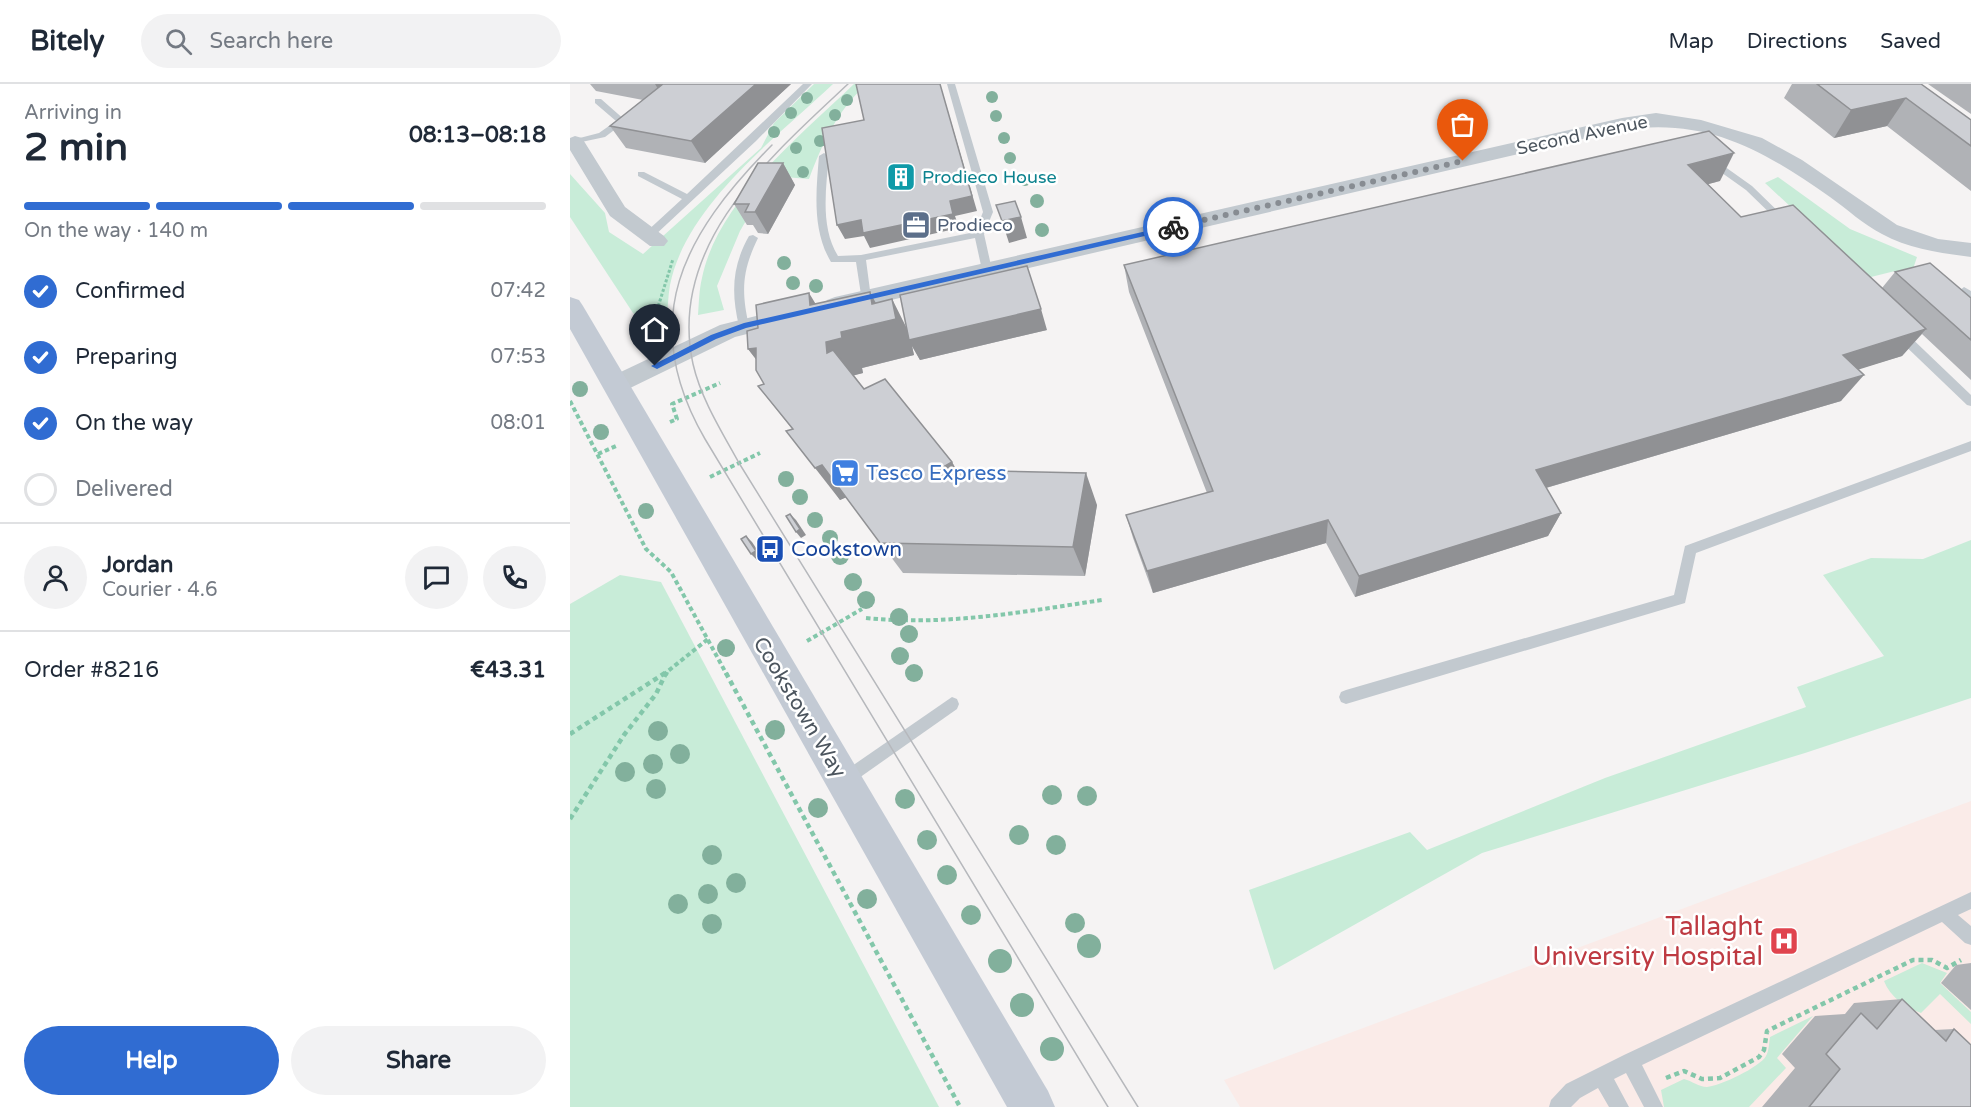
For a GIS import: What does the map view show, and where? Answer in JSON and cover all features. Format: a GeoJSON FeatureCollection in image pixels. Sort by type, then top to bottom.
{"type":"FeatureCollection","features":[{"type":"Feature","properties":{"kind":"street","name":"Second Avenue"},"geometry":{"type":"LineString","coordinates":[[617,384],[714,337],[744,326],[1599,129],[1656,119],[1701,126],[1755,142],[1795,164],[1890,230],[1936,246],[1971,250]]}},
{"type":"Feature","properties":{"kind":"street"},"geometry":{"type":"LineString","coordinates":[[572,141],[617,211],[653,238]]}},
{"type":"Feature","properties":{"kind":"street","name":"Cookstown Way"},"geometry":{"type":"LineString","coordinates":[[570,306],[617,384],[742,608],[1032,1107]]}},
{"type":"Feature","properties":{"kind":"lane"},"geometry":{"type":"LineString","coordinates":[[653,238],[689,199],[808,84]]}},
{"type":"Feature","properties":{"kind":"lane"},"geometry":{"type":"LineString","coordinates":[[951,84],[988,212],[979,234],[987,270]]}},
{"type":"Feature","properties":{"kind":"lane"},"geometry":{"type":"LineString","coordinates":[[572,141],[602,135],[622,121],[598,101]]}},
{"type":"Feature","properties":{"kind":"lane"},"geometry":{"type":"LineString","coordinates":[[1700,154],[1749,188],[1792,229]]}},
{"type":"Feature","properties":{"kind":"lane"},"geometry":{"type":"LineString","coordinates":[[824,156],[820,198],[828,251],[835,260],[840,262],[979,234]]}},
{"type":"Feature","properties":{"kind":"lane"},"geometry":{"type":"LineString","coordinates":[[641,174],[689,199]]}},
{"type":"Feature","properties":{"kind":"lane"},"geometry":{"type":"LineString","coordinates":[[744,326],[737,279],[742,260],[753,238]]}},
{"type":"Feature","properties":{"kind":"lane"},"geometry":{"type":"LineString","coordinates":[[861,258],[866,298]]}},
{"type":"Feature","properties":{"kind":"lane"},"geometry":{"type":"LineString","coordinates":[[1894,328],[1971,402]]}},
{"type":"Feature","properties":{"kind":"lane"},"geometry":{"type":"LineString","coordinates":[[1346,697],[1680,599],[1690,550],[1971,446]]}},
{"type":"Feature","properties":{"kind":"lane"},"geometry":{"type":"LineString","coordinates":[[844,780],[952,704]]}},
{"type":"Feature","properties":{"kind":"lane"},"geometry":{"type":"LineString","coordinates":[[1558,1107],[1573,1091],[1630,1061],[1971,900]]}},
{"type":"Feature","properties":{"kind":"lane"},"geometry":{"type":"LineString","coordinates":[[1944,913],[1971,937]]}},
{"type":"Feature","properties":{"kind":"lane"},"geometry":{"type":"LineString","coordinates":[[1630,1061],[1654,1107]]}},
{"type":"Feature","properties":{"kind":"lane"},"geometry":{"type":"LineString","coordinates":[[1601,1076],[1620,1107]]}},
{"type":"Feature","properties":{"kind":"path"},"geometry":{"type":"LineString","coordinates":[[640,323],[658,307],[674,257]]}},
{"type":"Feature","properties":{"kind":"path"},"geometry":{"type":"LineString","coordinates":[[570,401],[646,549],[671,572],[960,1107]]}},
{"type":"Feature","properties":{"kind":"path"},"geometry":{"type":"LineString","coordinates":[[711,477],[760,453]]}},
{"type":"Feature","properties":{"kind":"path"},"geometry":{"type":"LineString","coordinates":[[866,618],[904,623],[944,622],[1102,600]]}},
{"type":"Feature","properties":{"kind":"path"},"geometry":{"type":"LineString","coordinates":[[807,641],[862,609]]}},
{"type":"Feature","properties":{"kind":"path"},"geometry":{"type":"LineString","coordinates":[[570,734],[666,672],[708,639]]}},
{"type":"Feature","properties":{"kind":"path"},"geometry":{"type":"LineString","coordinates":[[570,819],[624,735],[656,694],[666,672]]}},
{"type":"Feature","properties":{"kind":"path"},"geometry":{"type":"LineString","coordinates":[[1644,1089],[1684,1071],[1702,1079],[1720,1078],[1759,1057],[1764,1050],[1767,1031],[1913,960],[1932,960],[1947,968],[1971,955]]}},
{"type":"Feature","properties":{"kind":"shaded area","name":"Tallaght University Hospital"},"geometry":{"type":"Polygon","coordinates":[[[1971,801],[1971,1107],[1240,1107],[1224,1080],[1971,801]]]}},
{"type":"Feature","properties":{"kind":"green space"},"geometry":{"type":"Polygon","coordinates":[[[814,84],[833,84],[736,174],[694,227],[679,256],[670,285],[666,321],[649,322],[633,313],[570,217],[570,174],[605,213],[609,232],[643,254],[761,148],[774,123],[814,84]]]}},
{"type":"Feature","properties":{"kind":"green space"},"geometry":{"type":"Polygon","coordinates":[[[854,84],[867,84],[839,116],[819,153],[809,179],[772,176],[740,231],[717,286],[724,310],[698,315],[702,278],[711,250],[725,223],[764,172],[854,84]]]}},
{"type":"Feature","properties":{"kind":"green space"},"geometry":{"type":"Polygon","coordinates":[[[1778,177],[1850,229],[1917,257],[1909,281],[1895,271],[1863,279],[1846,258],[1765,183],[1778,177]]]}},
{"type":"Feature","properties":{"kind":"green space"},"geometry":{"type":"Polygon","coordinates":[[[1971,540],[1971,698],[1805,753],[1482,853],[1274,970],[1249,890],[1410,832],[1427,850],[1605,778],[1806,707],[1797,687],[1884,656],[1823,575],[1871,558],[1923,559],[1971,540]]]}},
{"type":"Feature","properties":{"kind":"green space"},"geometry":{"type":"Polygon","coordinates":[[[620,575],[661,582],[939,1107],[570,1107],[570,604],[620,575]]]}},
{"type":"Feature","properties":{"kind":"green space"},"geometry":{"type":"Polygon","coordinates":[[[1922,963],[1947,973],[1940,983],[1971,1012],[1971,1024],[1940,994],[1921,1013],[1894,997],[1884,981],[1922,963]]]}},
{"type":"Feature","properties":{"kind":"green space"},"geometry":{"type":"Polygon","coordinates":[[[1813,1016],[1777,1058],[1786,1068],[1749,1107],[1664,1107],[1661,1090],[1684,1079],[1707,1087],[1739,1075],[1766,1056],[1770,1037],[1813,1016]]]}},
{"type":"Feature","properties":{"kind":"building"},"geometry":{"type":"Polygon","coordinates":[[[663,84],[756,84],[691,141],[610,126],[663,84]]]}},
{"type":"Feature","properties":{"kind":"building","name":"Prodieco House"},"geometry":{"type":"Polygon","coordinates":[[[856,84],[940,84],[972,196],[950,201],[953,214],[863,233],[861,220],[837,225],[822,128],[864,120],[856,84]]]}},
{"type":"Feature","properties":{"kind":"building"},"geometry":{"type":"Polygon","coordinates":[[[1817,84],[1921,84],[1971,120],[1971,146],[1906,98],[1851,110],[1817,84]]]}},
{"type":"Feature","properties":{"kind":"building"},"geometry":{"type":"Polygon","coordinates":[[[1709,131],[1734,153],[1688,165],[1741,217],[1793,205],[1926,329],[1843,355],[1864,375],[1536,470],[1561,513],[1359,576],[1328,520],[1147,571],[1126,515],[1213,491],[1124,265],[1709,131]]]}},
{"type":"Feature","properties":{"kind":"building"},"geometry":{"type":"Polygon","coordinates":[[[758,163],[783,163],[755,212],[745,212],[749,204],[734,204],[758,163]]]}},
{"type":"Feature","properties":{"kind":"building"},"geometry":{"type":"Polygon","coordinates":[[[1015,201],[1021,217],[1002,221],[996,205],[1015,201]]]}},
{"type":"Feature","properties":{"kind":"building"},"geometry":{"type":"Polygon","coordinates":[[[1930,263],[1971,298],[1971,340],[1895,272],[1930,263]]]}},
{"type":"Feature","properties":{"kind":"building"},"geometry":{"type":"Polygon","coordinates":[[[1027,266],[1041,309],[909,340],[900,295],[1027,266]]]}},
{"type":"Feature","properties":{"kind":"building"},"geometry":{"type":"Polygon","coordinates":[[[870,292],[872,304],[892,299],[896,319],[841,332],[842,338],[826,342],[827,353],[833,350],[864,389],[885,379],[952,462],[938,470],[1086,473],[1073,547],[880,543],[822,465],[815,468],[786,431],[793,429],[758,386],[764,384],[756,370],[756,348],[748,349],[747,331],[758,328],[756,305],[809,293],[810,305],[870,292]]]}},
{"type":"Feature","properties":{"kind":"building"},"geometry":{"type":"Polygon","coordinates":[[[790,514],[800,529],[796,532],[786,516],[790,514]]]}},
{"type":"Feature","properties":{"kind":"building"},"geometry":{"type":"Polygon","coordinates":[[[746,536],[756,551],[751,554],[741,539],[746,536]]]}},
{"type":"Feature","properties":{"kind":"building"},"geometry":{"type":"Polygon","coordinates":[[[1902,999],[1946,1041],[1954,1029],[1971,1045],[1971,1107],[1809,1107],[1840,1069],[1826,1054],[1861,1013],[1877,1029],[1902,999]]]}},
{"type":"Feature","properties":{"kind":"tram line"},"geometry":{"type":"LineString","coordinates":[[848,84],[758,173],[732,207],[710,242],[695,280],[689,321],[693,364],[701,390],[739,463],[1138,1107]]}},
{"type":"Feature","properties":{"kind":"tram line"},"geometry":{"type":"LineString","coordinates":[[772,145],[714,212],[693,246],[679,281],[672,317],[674,356],[684,396],[705,439],[1108,1107]]}},
{"type":"Feature","properties":{"kind":"way so far"},"geometry":{"type":"LineString","coordinates":[[1173,227],[1463,161]]}},
{"type":"Feature","properties":{"kind":"place","name":"Prodieco House"},"geometry":{"type":"Point","coordinates":[901,177]}},
{"type":"Feature","properties":{"kind":"place","name":"Prodieco"},"geometry":{"type":"Point","coordinates":[916,225]}},
{"type":"Feature","properties":{"kind":"place","name":"Tesco Express"},"geometry":{"type":"Point","coordinates":[845,473]}},
{"type":"Feature","properties":{"kind":"place","name":"Cookstown"},"geometry":{"type":"Point","coordinates":[770,549]}},
{"type":"Feature","properties":{"kind":"place","name":"Tallaght University Hospital"},"geometry":{"type":"Point","coordinates":[1784,941]}},
{"type":"Feature","properties":{"kind":"route"},"geometry":{"type":"LineString","coordinates":[[655,366],[714,337],[744,326],[1173,227]]}}]}
